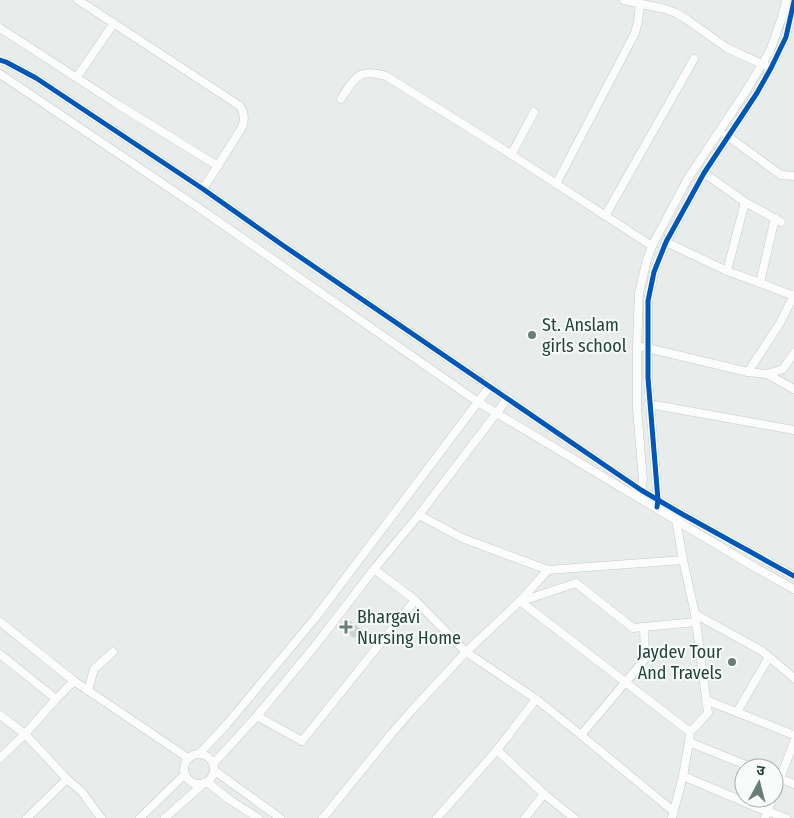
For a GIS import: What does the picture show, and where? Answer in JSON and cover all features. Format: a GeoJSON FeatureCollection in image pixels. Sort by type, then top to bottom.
{"type":"FeatureCollection","features":[{"type":"Feature","properties":{"kind":"street"},"geometry":{"type":"LineString","coordinates":[[78,0],[240,106],[244,113],[241,129],[202,188]]}},
{"type":"Feature","properties":{"kind":"street"},"geometry":{"type":"LineString","coordinates":[[639,498],[642,490],[643,474],[637,409],[637,346],[639,293],[646,263],[652,246],[687,180],[721,130],[770,51],[786,0]]}},
{"type":"Feature","properties":{"kind":"street"},"geometry":{"type":"LineString","coordinates":[[626,1],[666,9],[686,19],[727,48],[771,68]]}},
{"type":"Feature","properties":{"kind":"street"},"geometry":{"type":"LineString","coordinates":[[657,504],[649,404],[648,348],[648,301],[654,272],[666,242],[704,173],[729,137],[771,68],[786,37],[794,1]]}},
{"type":"Feature","properties":{"kind":"street"},"geometry":{"type":"LineString","coordinates":[[556,184],[635,33],[640,4]]}},
{"type":"Feature","properties":{"kind":"street"},"geometry":{"type":"LineString","coordinates":[[77,78],[114,23]]}},
{"type":"Feature","properties":{"kind":"street"},"geometry":{"type":"LineString","coordinates":[[0,28],[117,104],[218,166]]}},
{"type":"Feature","properties":{"kind":"street"},"geometry":{"type":"LineString","coordinates":[[605,216],[694,59]]}},
{"type":"Feature","properties":{"kind":"street"},"geometry":{"type":"LineString","coordinates":[[0,60],[36,78],[202,188],[642,490],[676,520],[794,589]]}},
{"type":"Feature","properties":{"kind":"street"},"geometry":{"type":"LineString","coordinates":[[341,99],[358,76],[374,73],[386,76],[652,246]]}},
{"type":"Feature","properties":{"kind":"street"},"geometry":{"type":"LineString","coordinates":[[0,74],[207,213],[478,402],[639,498],[657,504],[794,576]]}},
{"type":"Feature","properties":{"kind":"street"},"geometry":{"type":"LineString","coordinates":[[511,155],[534,112]]}},
{"type":"Feature","properties":{"kind":"street"},"geometry":{"type":"LineString","coordinates":[[721,130],[781,175],[794,176]]}},
{"type":"Feature","properties":{"kind":"street"},"geometry":{"type":"LineString","coordinates":[[704,173],[745,202],[778,220],[760,283]]}},
{"type":"Feature","properties":{"kind":"street"},"geometry":{"type":"LineString","coordinates":[[726,271],[745,202]]}},
{"type":"Feature","properties":{"kind":"street"},"geometry":{"type":"LineString","coordinates":[[666,242],[726,271],[794,296],[780,323],[748,372]]}},
{"type":"Feature","properties":{"kind":"street"},"geometry":{"type":"LineString","coordinates":[[637,346],[748,372],[767,374],[783,369],[794,353]]}},
{"type":"Feature","properties":{"kind":"street"},"geometry":{"type":"LineString","coordinates":[[767,374],[794,390]]}},
{"type":"Feature","properties":{"kind":"street"},"geometry":{"type":"LineString","coordinates":[[258,818],[205,783],[194,783],[187,778],[184,766],[188,758],[200,753],[227,724],[316,616],[490,386]]}},
{"type":"Feature","properties":{"kind":"street"},"geometry":{"type":"LineString","coordinates":[[214,763],[257,716],[315,646],[374,569],[419,515],[508,398]]}},
{"type":"Feature","properties":{"kind":"street"},"geometry":{"type":"LineString","coordinates":[[649,404],[794,430]]}},
{"type":"Feature","properties":{"kind":"street"},"geometry":{"type":"LineString","coordinates":[[419,515],[462,538],[548,570],[683,560]]}},
{"type":"Feature","properties":{"kind":"street"},"geometry":{"type":"LineString","coordinates":[[374,569],[415,600],[466,652],[536,699],[673,814],[683,776],[690,732],[708,713],[696,618],[676,520]]}},
{"type":"Feature","properties":{"kind":"street"},"geometry":{"type":"LineString","coordinates":[[323,818],[392,733],[466,652],[520,601],[548,570]]}},
{"type":"Feature","properties":{"kind":"street"},"geometry":{"type":"LineString","coordinates":[[520,601],[576,583],[633,628],[696,618],[762,651],[794,678]]}},
{"type":"Feature","properties":{"kind":"street"},"geometry":{"type":"LineString","coordinates":[[257,716],[302,741],[415,600]]}},
{"type":"Feature","properties":{"kind":"street"},"geometry":{"type":"LineString","coordinates":[[520,601],[690,732]]}},
{"type":"Feature","properties":{"kind":"street"},"geometry":{"type":"LineString","coordinates":[[0,622],[74,681],[188,758]]}},
{"type":"Feature","properties":{"kind":"street"},"geometry":{"type":"LineString","coordinates":[[581,735],[645,659],[644,627]]}},
{"type":"Feature","properties":{"kind":"street"},"geometry":{"type":"LineString","coordinates":[[88,691],[94,669],[113,652]]}},
{"type":"Feature","properties":{"kind":"street"},"geometry":{"type":"LineString","coordinates":[[0,654],[56,699]]}},
{"type":"Feature","properties":{"kind":"street"},"geometry":{"type":"LineString","coordinates":[[737,712],[769,657]]}},
{"type":"Feature","properties":{"kind":"street"},"geometry":{"type":"LineString","coordinates":[[0,758],[74,681]]}},
{"type":"Feature","properties":{"kind":"street"},"geometry":{"type":"LineString","coordinates":[[436,818],[497,750],[536,699]]}},
{"type":"Feature","properties":{"kind":"street"},"geometry":{"type":"LineString","coordinates":[[706,700],[794,735]]}},
{"type":"Feature","properties":{"kind":"street"},"geometry":{"type":"LineString","coordinates":[[0,715],[25,734],[67,779],[82,792],[101,818]]}},
{"type":"Feature","properties":{"kind":"street"},"geometry":{"type":"LineString","coordinates":[[689,742],[734,760]]}},
{"type":"Feature","properties":{"kind":"street"},"geometry":{"type":"LineString","coordinates":[[784,763],[794,742]]}},
{"type":"Feature","properties":{"kind":"street"},"geometry":{"type":"LineString","coordinates":[[497,750],[544,794],[574,818]]}},
{"type":"Feature","properties":{"kind":"street"},"geometry":{"type":"LineString","coordinates":[[165,818],[211,779],[214,772],[214,763],[208,756],[200,753]]}},
{"type":"Feature","properties":{"kind":"street"},"geometry":{"type":"LineString","coordinates":[[214,772],[280,818]]}},
{"type":"Feature","properties":{"kind":"street"},"geometry":{"type":"LineString","coordinates":[[140,818],[185,774]]}},
{"type":"Feature","properties":{"kind":"street"},"geometry":{"type":"LineString","coordinates":[[683,776],[766,815],[786,818]]}},
{"type":"Feature","properties":{"kind":"street"},"geometry":{"type":"LineString","coordinates":[[26,818],[67,779]]}},
{"type":"Feature","properties":{"kind":"street"},"geometry":{"type":"LineString","coordinates":[[525,818],[544,794]]}},
{"type":"Feature","properties":{"kind":"building"},"geometry":{"type":"Polygon","coordinates":[[[346,618],[361,630],[354,638],[339,626],[346,618]]]}},
{"type":"Feature","properties":{"kind":"cycle path"},"geometry":{"type":"LineString","coordinates":[[657,507],[648,378],[648,301],[654,272],[666,242],[704,173],[757,93],[771,68],[786,37],[794,1]]}},
{"type":"Feature","properties":{"kind":"cycle path"},"geometry":{"type":"LineString","coordinates":[[0,60],[36,78],[203,189],[641,490],[794,576]]}},
{"type":"Feature","properties":{"kind":"place","name":"St. Anslam girls school"},"geometry":{"type":"Point","coordinates":[532,335]}},
{"type":"Feature","properties":{"kind":"place","name":"Bhargavi Nursing Home"},"geometry":{"type":"Point","coordinates":[346,627]}},
{"type":"Feature","properties":{"kind":"place","name":"Jaydev Tour And Travels"},"geometry":{"type":"Point","coordinates":[732,662]}}]}
